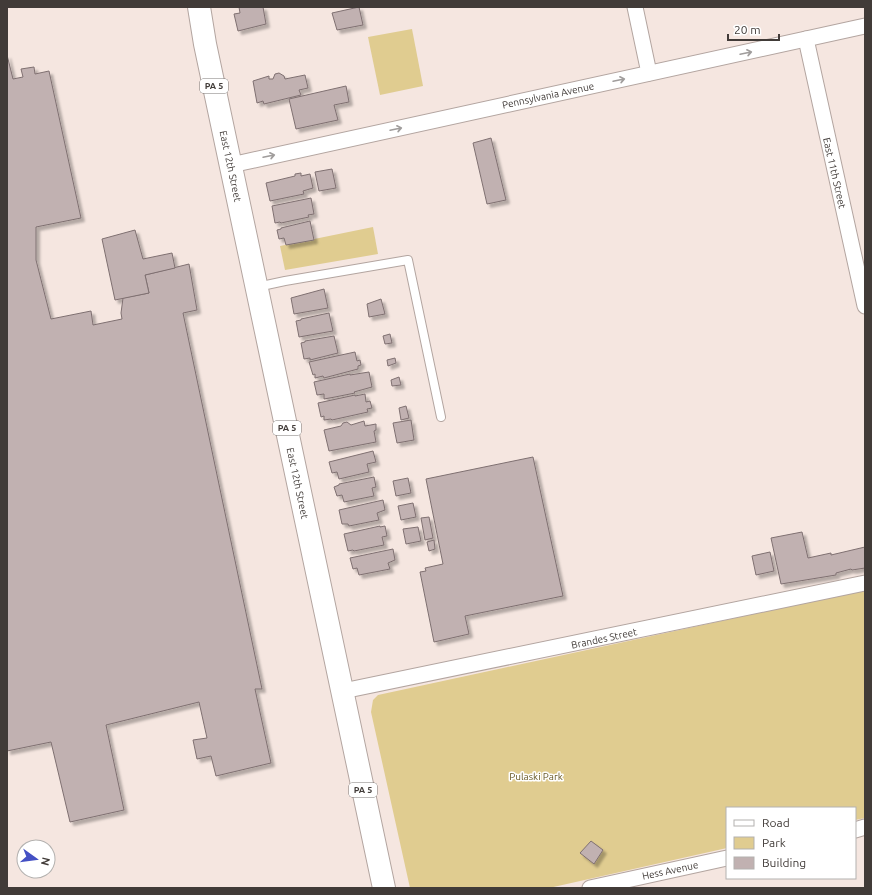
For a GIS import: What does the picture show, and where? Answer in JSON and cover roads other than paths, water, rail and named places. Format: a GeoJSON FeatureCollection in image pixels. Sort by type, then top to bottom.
{"type":"FeatureCollection","features":[{"type":"Feature","properties":{"kind":"main road","name":"East 12th Street"},"geometry":{"type":"LineString","coordinates":[[199,7],[206,52],[384,888]]}},
{"type":"Feature","properties":{"kind":"street"},"geometry":{"type":"LineString","coordinates":[[635,7],[649,74]]}},
{"type":"Feature","properties":{"kind":"street","name":"Pennsylvania Avenue"},"geometry":{"type":"LineString","coordinates":[[231,165],[865,26]]}},
{"type":"Feature","properties":{"kind":"street","name":"East 11th Street"},"geometry":{"type":"LineString","coordinates":[[806,39],[865,306]]}},
{"type":"Feature","properties":{"kind":"street","name":"Brandes Street"},"geometry":{"type":"LineString","coordinates":[[342,691],[865,583]]}},
{"type":"Feature","properties":{"kind":"street","name":"Hess Avenue"},"geometry":{"type":"LineString","coordinates":[[590,888],[651,882],[726,858]]}},
{"type":"Feature","properties":{"kind":"lane"},"geometry":{"type":"LineString","coordinates":[[257,288],[285,281],[408,260],[441,417]]}},
{"type":"Feature","properties":{"kind":"park label","name":"Pulaski Park"},"geometry":{"type":"Point","coordinates":[536,776]}}]}
